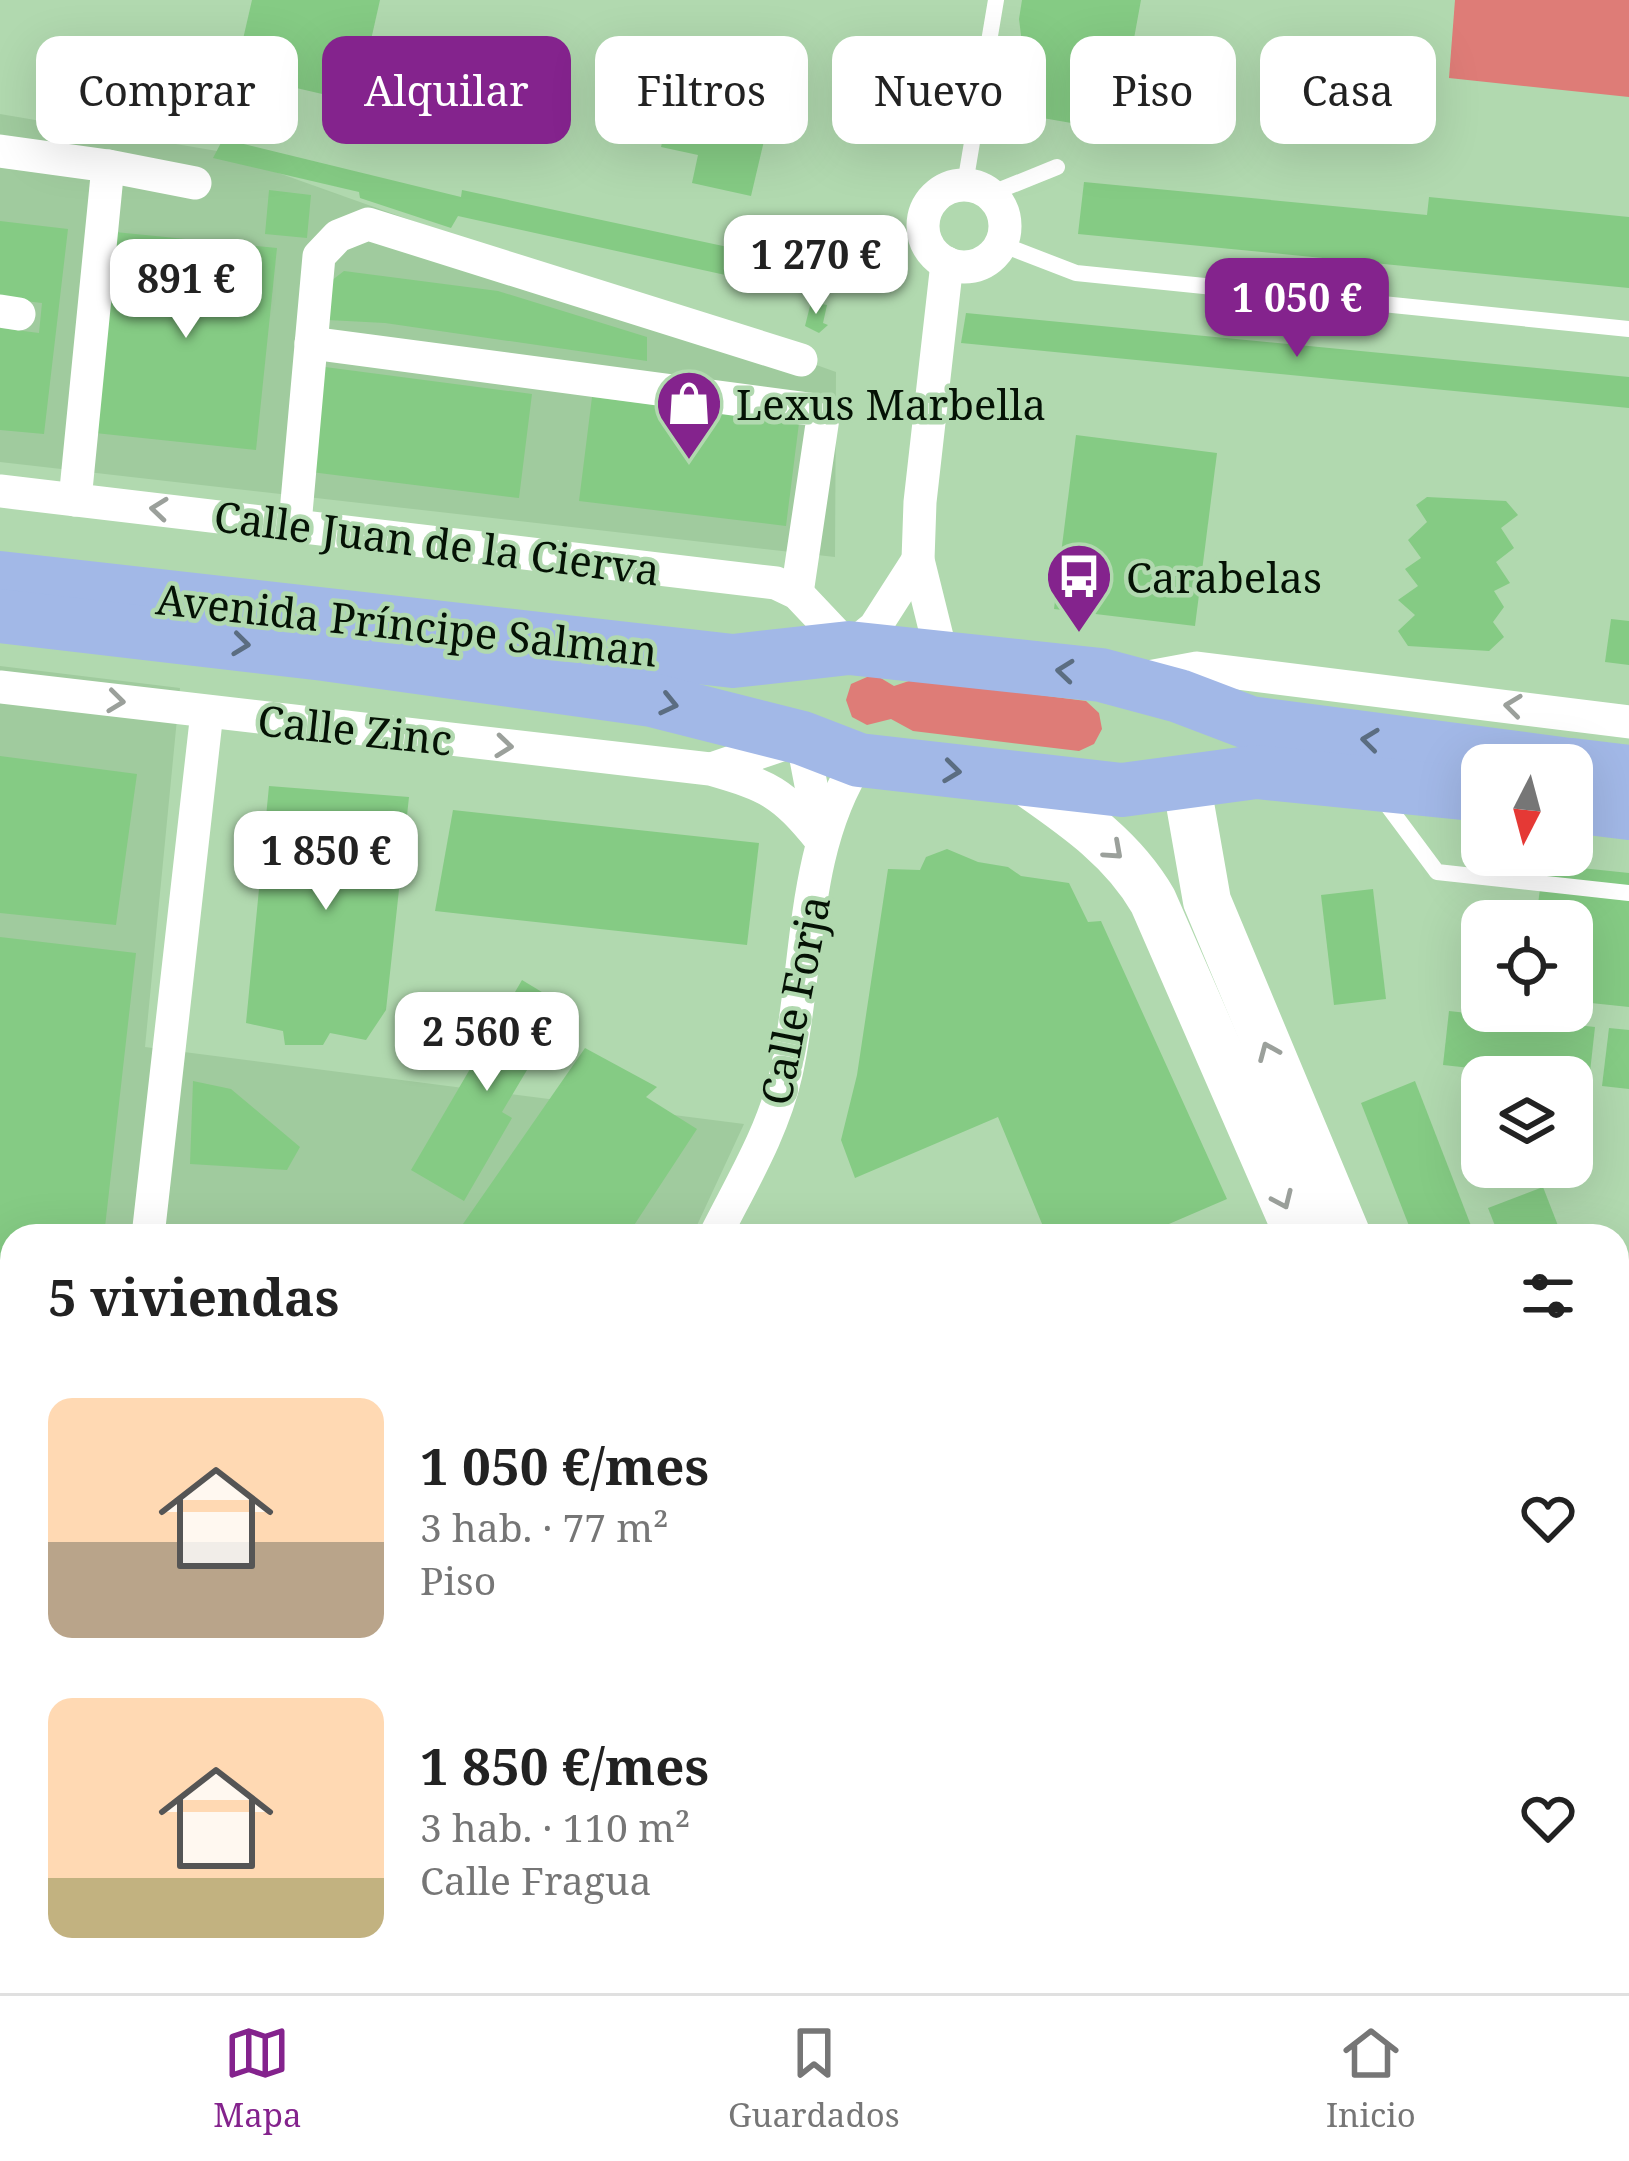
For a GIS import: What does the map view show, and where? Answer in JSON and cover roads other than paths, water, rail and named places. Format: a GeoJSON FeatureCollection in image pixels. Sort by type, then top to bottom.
{"type":"FeatureCollection","features":[{"type":"Feature","properties":{"kind":"main road","name":"Avenida Príncipe Salman"},"geometry":{"type":"LineString","coordinates":[[0,578],[733,661],[832,650],[941,657],[1154,689],[1250,723],[1461,751]]}},
{"type":"Feature","properties":{"kind":"main road","name":"Avenida Príncipe Salman"},"geometry":{"type":"LineString","coordinates":[[0,616],[324,654],[652,700],[802,739],[859,760],[1122,790],[1256,772],[1461,793]]}},
{"type":"Feature","properties":{"kind":"main road"},"geometry":{"type":"LineString","coordinates":[[802,739],[799,704],[832,650]]}},
{"type":"Feature","properties":{"kind":"main road"},"geometry":{"type":"LineString","coordinates":[[1154,689],[1186,739],[1186,781],[1207,901],[1342,1224]]}},
{"type":"Feature","properties":{"kind":"main road","name":"Avenida Príncipe Salman"},"geometry":{"type":"LineString","coordinates":[[1593,768],[1629,772]]}},
{"type":"Feature","properties":{"kind":"main road"},"geometry":{"type":"LineString","coordinates":[[1022,778],[1135,868],[1293,1224]]}},
{"type":"Feature","properties":{"kind":"main road"},"geometry":{"type":"LineString","coordinates":[[1593,809],[1629,813]]}},
{"type":"Feature","properties":{"kind":"street"},"geometry":{"type":"LineString","coordinates":[[0,151],[196,183]]}},
{"type":"Feature","properties":{"kind":"street"},"geometry":{"type":"LineString","coordinates":[[75,500],[108,166]]}},
{"type":"Feature","properties":{"kind":"street"},"geometry":{"type":"LineString","coordinates":[[977,189],[1004,218],[1001,244],[994,254],[972,266],[947,263],[927,244],[924,217],[939,194],[977,189]]}},
{"type":"Feature","properties":{"kind":"street"},"geometry":{"type":"LineString","coordinates":[[295,524],[319,256],[338,236],[368,224],[800,361]]}},
{"type":"Feature","properties":{"kind":"street"},"geometry":{"type":"LineString","coordinates":[[941,657],[918,560],[920,502],[947,263]]}},
{"type":"Feature","properties":{"kind":"street"},"geometry":{"type":"LineString","coordinates":[[311,343],[824,411],[797,593],[832,650],[875,627],[918,560]]}},
{"type":"Feature","properties":{"kind":"street","name":"Calle Juan de la Cierva"},"geometry":{"type":"LineString","coordinates":[[0,490],[776,583],[797,593]]}},
{"type":"Feature","properties":{"kind":"street"},"geometry":{"type":"LineString","coordinates":[[1154,689],[1196,668],[1629,722]]}},
{"type":"Feature","properties":{"kind":"street","name":"Calle Zinc"},"geometry":{"type":"LineString","coordinates":[[0,687],[710,769],[763,784],[789,800],[821,840]]}},
{"type":"Feature","properties":{"kind":"street"},"geometry":{"type":"LineString","coordinates":[[149,1224],[207,712]]}},
{"type":"Feature","properties":{"kind":"street"},"geometry":{"type":"LineString","coordinates":[[802,739],[821,840]]}},
{"type":"Feature","properties":{"kind":"street","name":"Calle Zinc"},"geometry":{"type":"LineString","coordinates":[[710,769],[802,739]]}},
{"type":"Feature","properties":{"kind":"street","name":"Calle Forja"},"geometry":{"type":"LineString","coordinates":[[722,1224],[774,1118],[785,1078],[821,840],[844,781],[859,760]]}},
{"type":"Feature","properties":{"kind":"lane"},"geometry":{"type":"LineString","coordinates":[[996,0],[977,189],[1057,167]]}},
{"type":"Feature","properties":{"kind":"lane"},"geometry":{"type":"LineString","coordinates":[[1001,244],[1076,273],[1629,328]]}},
{"type":"Feature","properties":{"kind":"lane"},"geometry":{"type":"LineString","coordinates":[[1371,782],[1437,872],[1629,892]]}},
{"type":"Feature","properties":{"kind":"place","name":"Lexus Marbella"},"geometry":{"type":"Point","coordinates":[689,462]}},
{"type":"Feature","properties":{"kind":"place","name":"Carabelas"},"geometry":{"type":"Point","coordinates":[1079,635]}}]}
